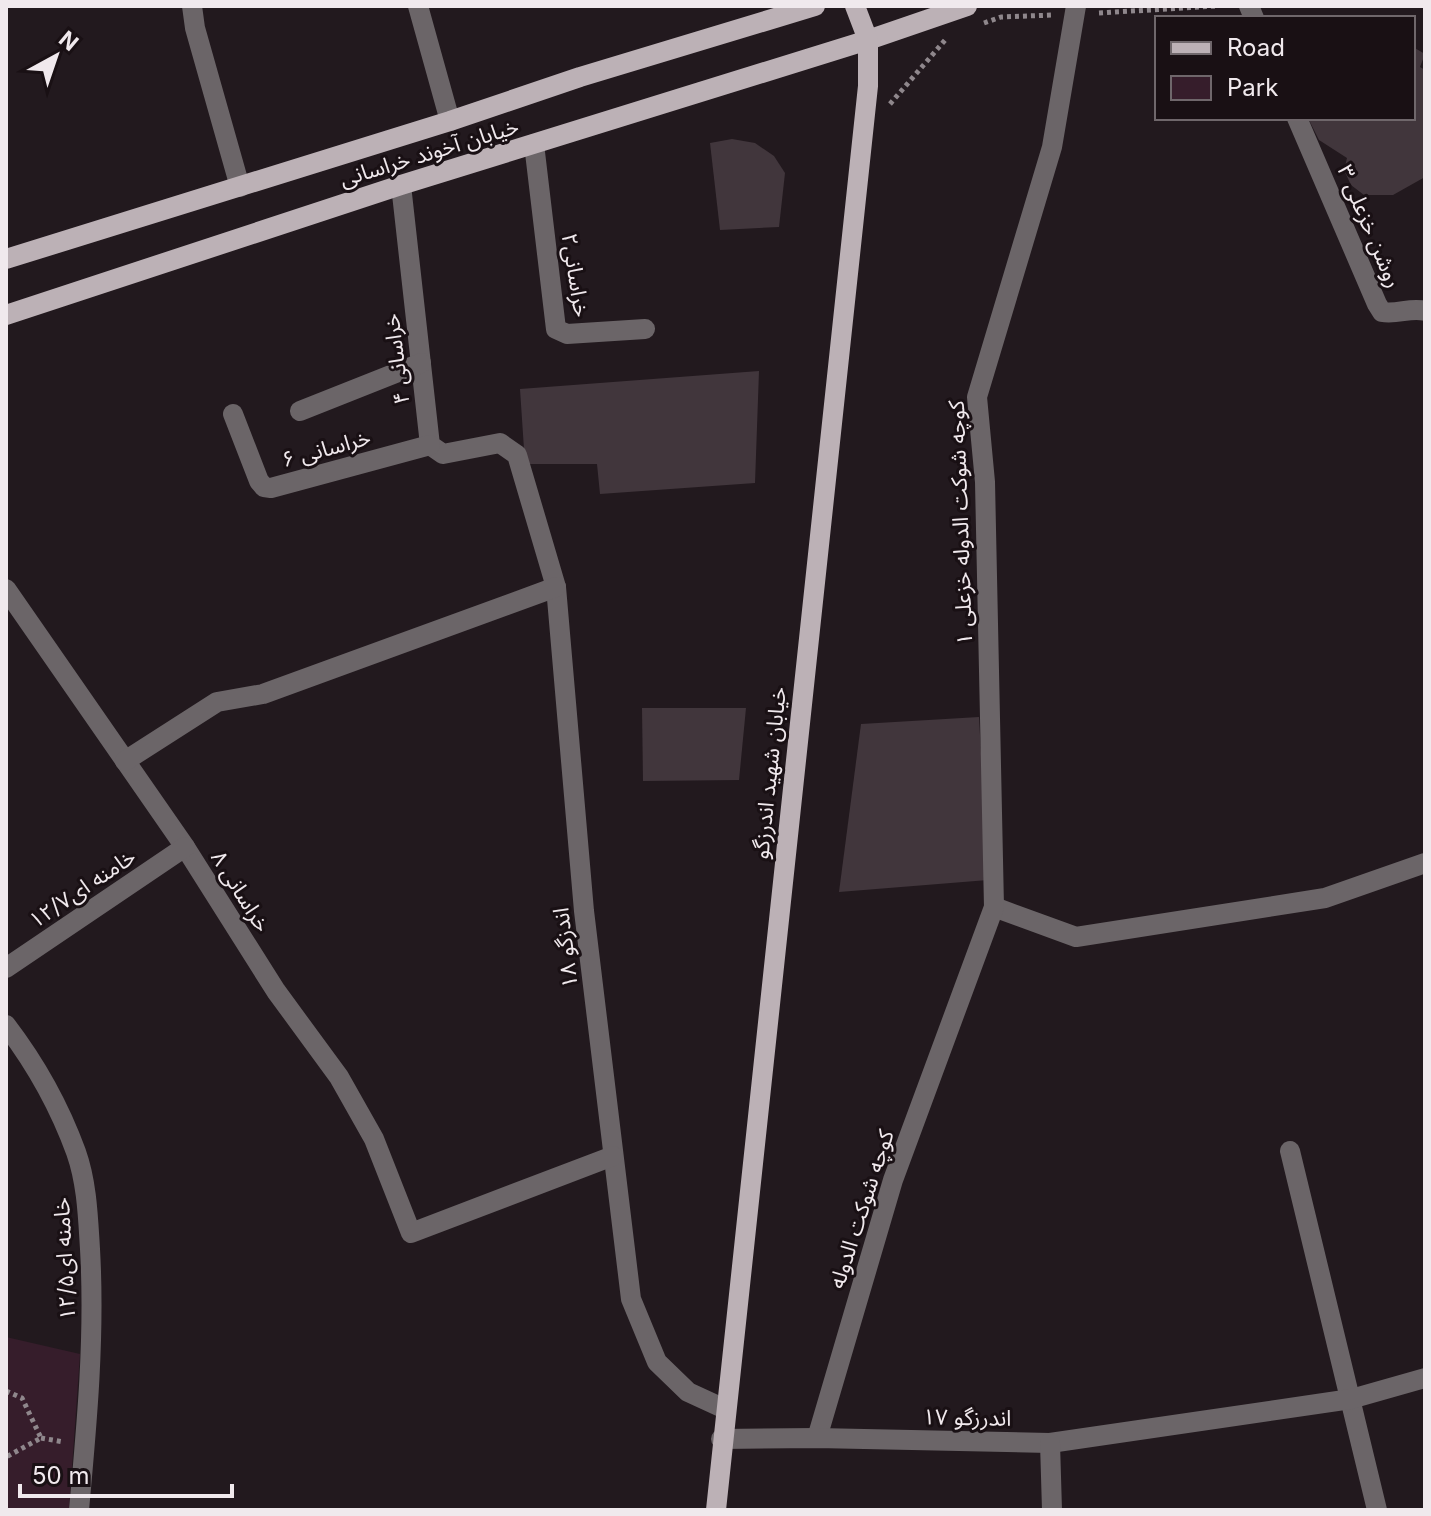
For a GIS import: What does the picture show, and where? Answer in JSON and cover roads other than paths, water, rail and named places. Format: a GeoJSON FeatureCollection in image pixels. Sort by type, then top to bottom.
{"type":"FeatureCollection","features":[{"type":"Feature","properties":{"kind":"main road","name":"خیابان آخوند خراسانی"},"geometry":{"type":"LineString","coordinates":[[6,259],[815,6]]}},
{"type":"Feature","properties":{"kind":"main road"},"geometry":{"type":"LineString","coordinates":[[855,6],[868,40]]}},
{"type":"Feature","properties":{"kind":"main road","name":"خیابان آخوند خراسانی"},"geometry":{"type":"LineString","coordinates":[[6,315],[401,185],[868,40],[967,6]]}},
{"type":"Feature","properties":{"kind":"main road","name":"خیابان شهید اندرزگو"},"geometry":{"type":"LineString","coordinates":[[716,1510],[721,1439],[863,135],[868,86],[868,40]]}},
{"type":"Feature","properties":{"kind":"street"},"geometry":{"type":"LineString","coordinates":[[192,6],[195,28],[240,187]]}},
{"type":"Feature","properties":{"kind":"street"},"geometry":{"type":"LineString","coordinates":[[418,6],[450,121]]}},
{"type":"Feature","properties":{"kind":"street","name":"کوچه شوکت الدوله خزعلی ۱"},"geometry":{"type":"LineString","coordinates":[[994,907],[985,482],[977,397],[1052,147],[1075,10]]}},
{"type":"Feature","properties":{"kind":"street","name":"روشن خزعلی ۳"},"geometry":{"type":"LineString","coordinates":[[1298,120],[1382,312],[1425,311]]}},
{"type":"Feature","properties":{"kind":"street","name":"خراسانی۲"},"geometry":{"type":"LineString","coordinates":[[534,144],[556,329],[567,334],[645,329]]}},
{"type":"Feature","properties":{"kind":"street","name":"خراسانی ۴"},"geometry":{"type":"LineString","coordinates":[[401,185],[430,445]]}},
{"type":"Feature","properties":{"kind":"street"},"geometry":{"type":"LineString","coordinates":[[300,411],[421,363]]}},
{"type":"Feature","properties":{"kind":"street","name":"خراسانی ۶"},"geometry":{"type":"LineString","coordinates":[[233,414],[264,487],[271,488],[430,445]]}},
{"type":"Feature","properties":{"kind":"street","name":"اندزگو ۱۸"},"geometry":{"type":"LineString","coordinates":[[430,445],[443,454],[500,443],[517,455],[556,587],[584,911],[631,1299],[657,1362],[688,1392],[725,1409]]}},
{"type":"Feature","properties":{"kind":"street"},"geometry":{"type":"LineString","coordinates":[[125,761],[217,702],[263,694],[556,587]]}},
{"type":"Feature","properties":{"kind":"street","name":"خراسانی ۸"},"geometry":{"type":"LineString","coordinates":[[6,589],[185,847],[276,991],[339,1077],[374,1139],[411,1233],[613,1156]]}},
{"type":"Feature","properties":{"kind":"street","name":"خامنه ای۱۲/۷"},"geometry":{"type":"LineString","coordinates":[[6,968],[185,847]]}},
{"type":"Feature","properties":{"kind":"street"},"geometry":{"type":"LineString","coordinates":[[994,907],[1076,937],[1325,898],[1425,863]]}},
{"type":"Feature","properties":{"kind":"street","name":"کوچه شوکت الدوله"},"geometry":{"type":"LineString","coordinates":[[817,1438],[893,1180],[994,907]]}},
{"type":"Feature","properties":{"kind":"street","name":"خامنه ای۱۲/۵"},"geometry":{"type":"LineString","coordinates":[[6,1025],[20,1043],[59,1111],[77,1155],[88,1205],[94,1308],[79,1510]]}},
{"type":"Feature","properties":{"kind":"street"},"geometry":{"type":"LineString","coordinates":[[1290,1151],[1377,1510]]}},
{"type":"Feature","properties":{"kind":"street","name":"اندرزگو ۱۷"},"geometry":{"type":"LineString","coordinates":[[817,1438],[1050,1443],[1351,1399],[1425,1378]]}},
{"type":"Feature","properties":{"kind":"street"},"geometry":{"type":"LineString","coordinates":[[721,1439],[817,1438]]}},
{"type":"Feature","properties":{"kind":"street"},"geometry":{"type":"LineString","coordinates":[[1050,1443],[1052,1510]]}}]}
